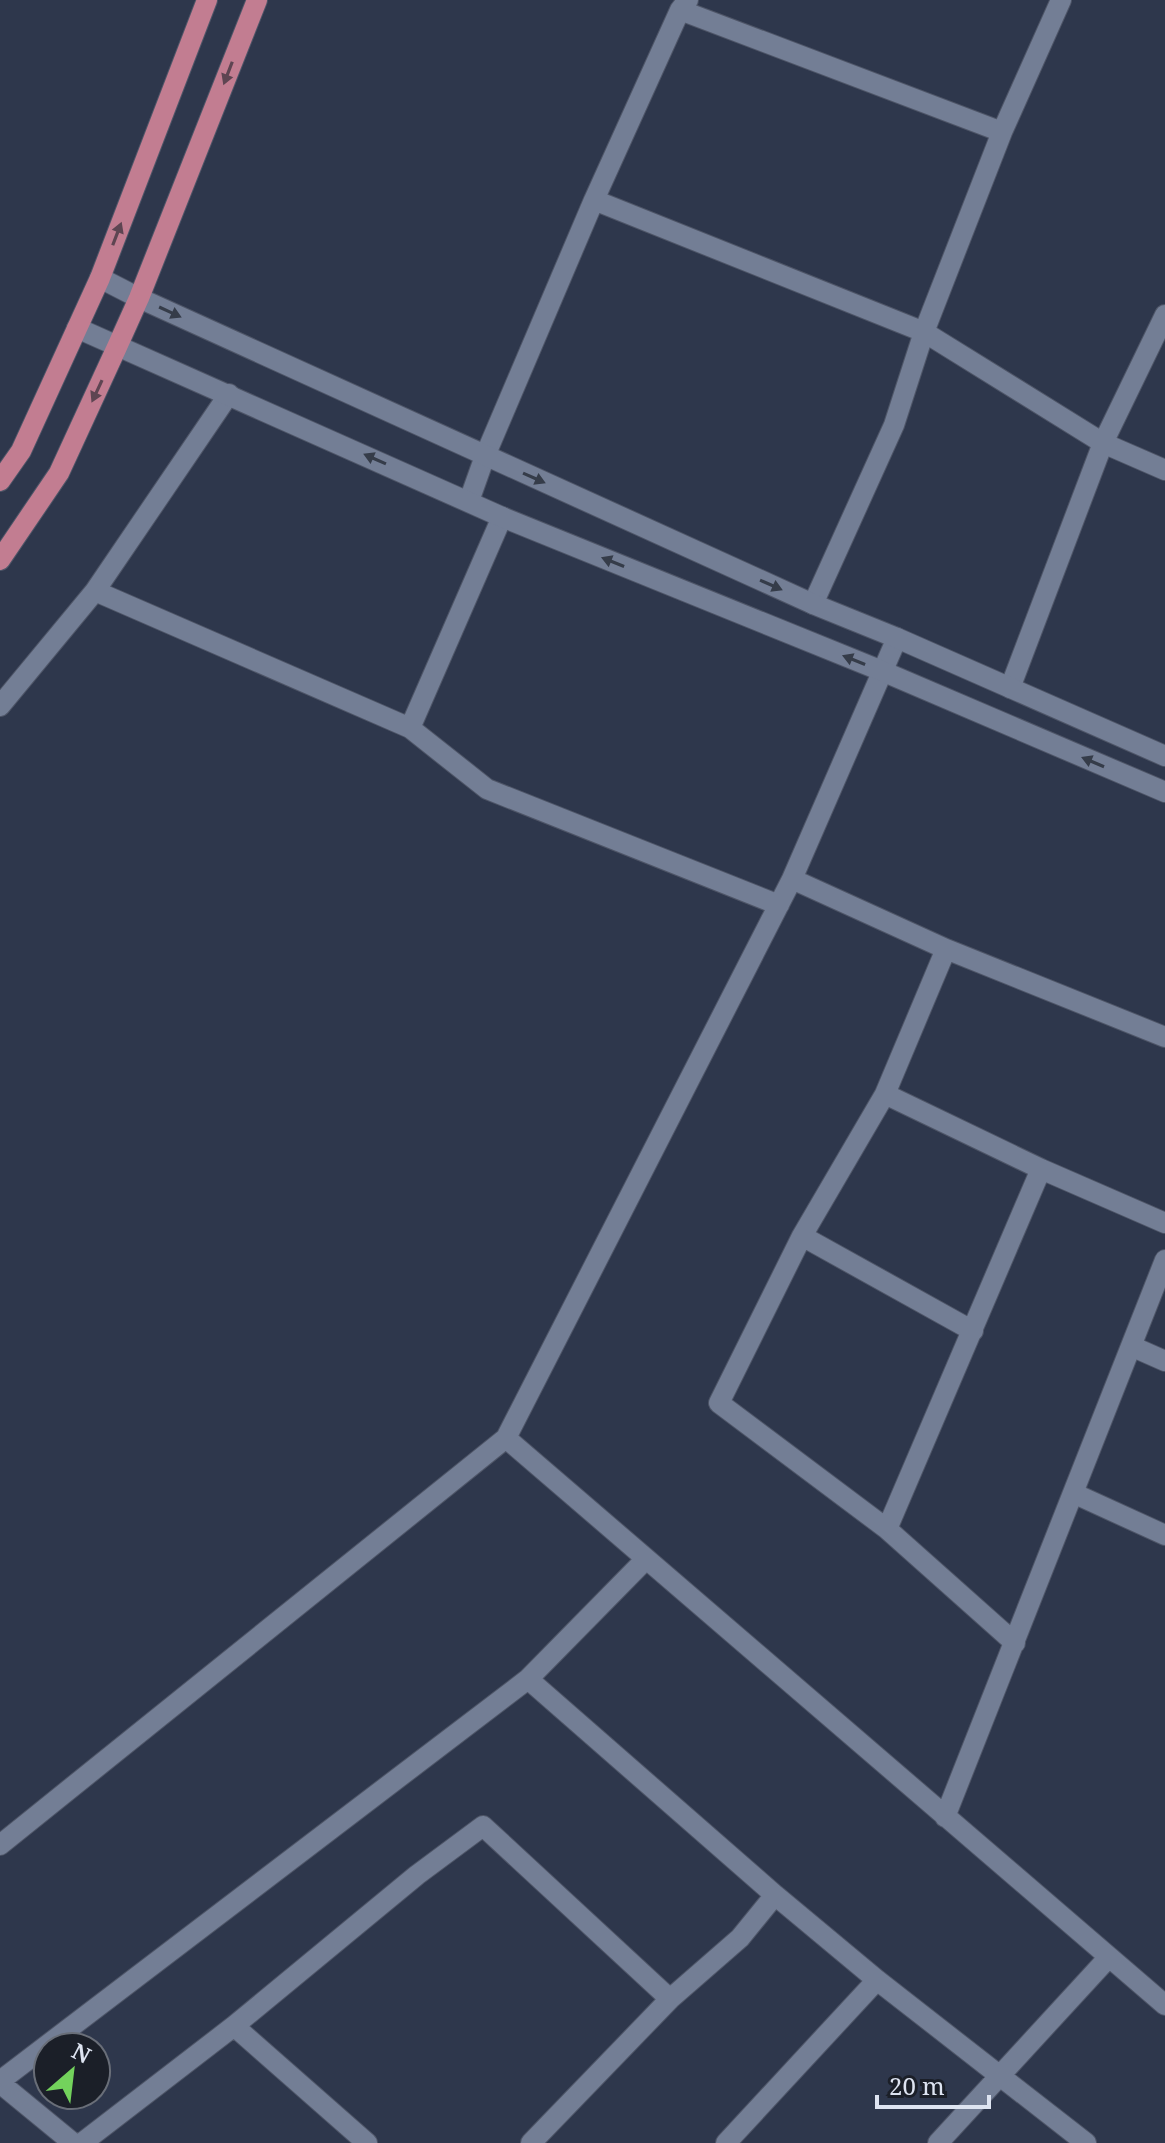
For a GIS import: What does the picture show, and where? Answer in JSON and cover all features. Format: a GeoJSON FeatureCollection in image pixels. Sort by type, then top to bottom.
{"type":"FeatureCollection","features":[{"type":"Feature","properties":{"kind":"main road"},"geometry":{"type":"LineString","coordinates":[[0,560],[59,473],[117,347],[257,0]]}},
{"type":"Feature","properties":{"kind":"main road"},"geometry":{"type":"LineString","coordinates":[[0,481],[21,451],[100,278],[202,2]]}},
{"type":"Feature","properties":{"kind":"street"},"geometry":{"type":"LineString","coordinates":[[813,604],[894,425],[924,332],[1002,132],[1061,0]]}},
{"type":"Feature","properties":{"kind":"street"},"geometry":{"type":"LineString","coordinates":[[469,501],[485,456],[594,200],[684,5],[1002,132]]}},
{"type":"Feature","properties":{"kind":"street"},"geometry":{"type":"LineString","coordinates":[[594,200],[924,332],[1103,443],[1165,470]]}},
{"type":"Feature","properties":{"kind":"street"},"geometry":{"type":"LineString","coordinates":[[100,278],[813,604],[1165,756]]}},
{"type":"Feature","properties":{"kind":"street"},"geometry":{"type":"LineString","coordinates":[[1010,688],[1103,443],[1165,315]]}},
{"type":"Feature","properties":{"kind":"street"},"geometry":{"type":"LineString","coordinates":[[77,328],[502,517],[882,671],[1165,792]]}},
{"type":"Feature","properties":{"kind":"street"},"geometry":{"type":"LineString","coordinates":[[0,706],[95,591],[229,394]]}},
{"type":"Feature","properties":{"kind":"street"},"geometry":{"type":"LineString","coordinates":[[410,728],[502,517]]}},
{"type":"Feature","properties":{"kind":"street"},"geometry":{"type":"LineString","coordinates":[[95,591],[410,728],[487,789],[779,905]]}},
{"type":"Feature","properties":{"kind":"street"},"geometry":{"type":"LineString","coordinates":[[0,1845],[506,1438],[792,879],[897,638]]}},
{"type":"Feature","properties":{"kind":"street"},"geometry":{"type":"LineString","coordinates":[[792,879],[946,949],[1165,1037]]}},
{"type":"Feature","properties":{"kind":"street"},"geometry":{"type":"LineString","coordinates":[[946,949],[885,1094],[802,1236],[719,1403],[887,1529],[1015,1643]]}},
{"type":"Feature","properties":{"kind":"street"},"geometry":{"type":"LineString","coordinates":[[885,1094],[1041,1169],[1165,1223]]}},
{"type":"Feature","properties":{"kind":"street"},"geometry":{"type":"LineString","coordinates":[[887,1529],[1041,1169]]}},
{"type":"Feature","properties":{"kind":"street"},"geometry":{"type":"LineString","coordinates":[[802,1236],[973,1331]]}},
{"type":"Feature","properties":{"kind":"street"},"geometry":{"type":"LineString","coordinates":[[945,1817],[1165,1260]]}},
{"type":"Feature","properties":{"kind":"street"},"geometry":{"type":"LineString","coordinates":[[1131,1346],[1165,1361]]}},
{"type":"Feature","properties":{"kind":"street"},"geometry":{"type":"LineString","coordinates":[[506,1438],[1165,2005]]}},
{"type":"Feature","properties":{"kind":"street"},"geometry":{"type":"LineString","coordinates":[[1073,1493],[1165,1535]]}},
{"type":"Feature","properties":{"kind":"street"},"geometry":{"type":"LineString","coordinates":[[73,2143],[0,2082],[528,1679],[646,1559]]}},
{"type":"Feature","properties":{"kind":"street"},"geometry":{"type":"LineString","coordinates":[[528,1679],[877,1980],[1086,2143]]}},
{"type":"Feature","properties":{"kind":"street"},"geometry":{"type":"LineString","coordinates":[[82,2143],[234,2026],[417,1875],[483,1826],[670,1999]]}},
{"type":"Feature","properties":{"kind":"street"},"geometry":{"type":"LineString","coordinates":[[531,2143],[670,1999],[740,1938],[775,1895]]}},
{"type":"Feature","properties":{"kind":"street"},"geometry":{"type":"LineString","coordinates":[[938,2143],[1109,1957]]}},
{"type":"Feature","properties":{"kind":"street"},"geometry":{"type":"LineString","coordinates":[[726,2143],[877,1980]]}},
{"type":"Feature","properties":{"kind":"street"},"geometry":{"type":"LineString","coordinates":[[234,2026],[367,2143]]}}]}
